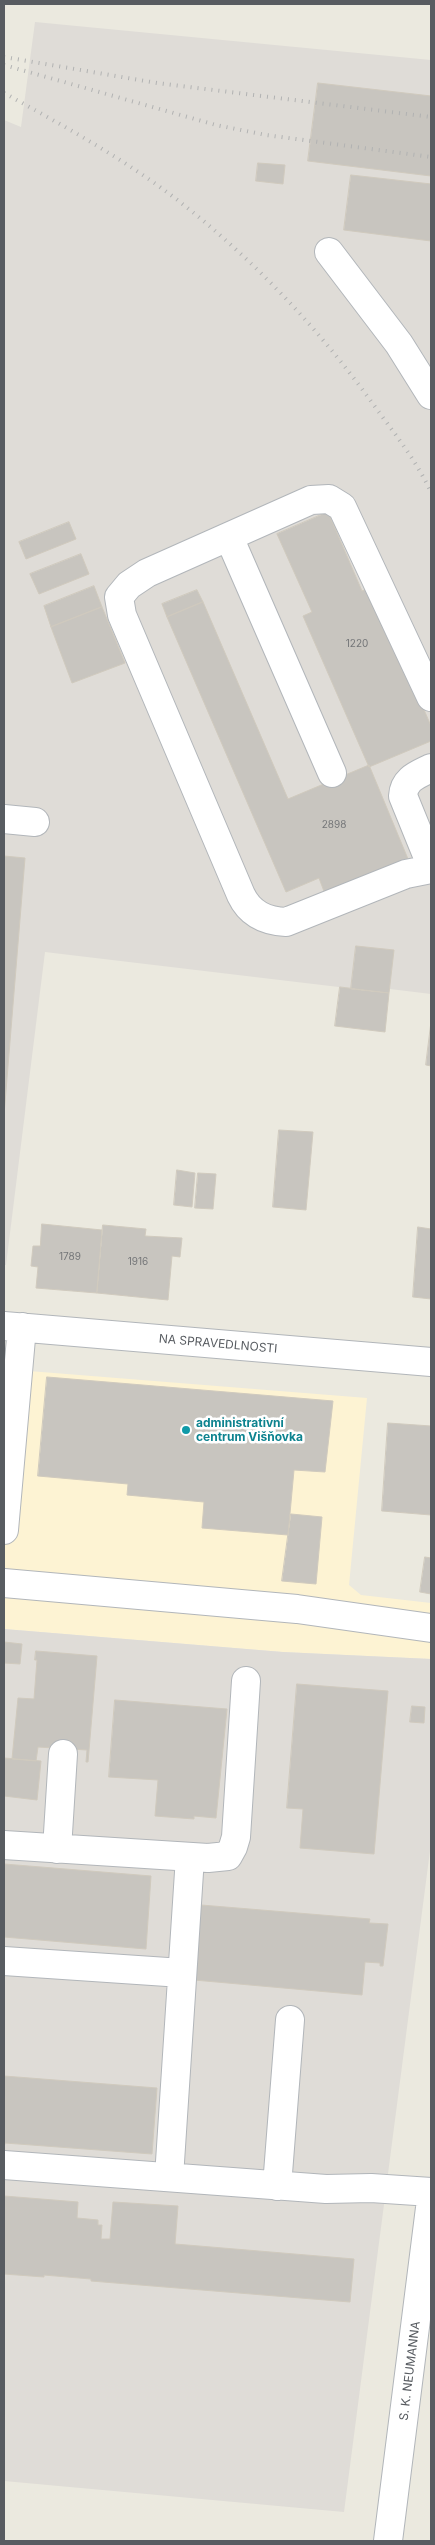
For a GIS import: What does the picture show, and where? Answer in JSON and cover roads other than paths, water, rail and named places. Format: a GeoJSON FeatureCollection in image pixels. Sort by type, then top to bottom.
{"type":"FeatureCollection","features":[{"type":"Feature","properties":{"kind":"street"},"geometry":{"type":"LineString","coordinates":[[329,252],[399,344],[431,395]]}},
{"type":"Feature","properties":{"kind":"street"},"geometry":{"type":"LineString","coordinates":[[431,697],[342,507],[336,502],[321,498],[311,500],[136,578],[124,590],[119,603],[122,615],[245,904],[260,917],[286,922],[406,874],[431,867],[403,796],[405,784],[431,768]]}},
{"type":"Feature","properties":{"kind":"street"},"geometry":{"type":"LineString","coordinates":[[229,536],[332,773]]}},
{"type":"Feature","properties":{"kind":"street"},"geometry":{"type":"LineString","coordinates":[[4,819],[35,822]]}},
{"type":"Feature","properties":{"kind":"street"},"geometry":{"type":"LineString","coordinates":[[4,1530],[13,1326]]}},
{"type":"Feature","properties":{"kind":"street","name":"NA SPRAVEDLNOSTI"},"geometry":{"type":"LineString","coordinates":[[13,1326],[431,1362]]}},
{"type":"Feature","properties":{"kind":"street"},"geometry":{"type":"LineString","coordinates":[[4,1582],[297,1609],[431,1628]]}},
{"type":"Feature","properties":{"kind":"street"},"geometry":{"type":"LineString","coordinates":[[4,1845],[190,1857],[219,1858],[228,1856],[233,1847],[246,1681]]}},
{"type":"Feature","properties":{"kind":"street"},"geometry":{"type":"LineString","coordinates":[[57,1849],[63,1754]]}},
{"type":"Feature","properties":{"kind":"street"},"geometry":{"type":"LineString","coordinates":[[169,2177],[190,1857]]}},
{"type":"Feature","properties":{"kind":"street"},"geometry":{"type":"LineString","coordinates":[[4,1961],[182,1973]]}},
{"type":"Feature","properties":{"kind":"street"},"geometry":{"type":"LineString","coordinates":[[277,2186],[290,2020]]}},
{"type":"Feature","properties":{"kind":"street"},"geometry":{"type":"LineString","coordinates":[[4,2165],[339,2190],[371,2188],[431,2192]]}},
{"type":"Feature","properties":{"kind":"street","name":"S. K. NEUMANNA"},"geometry":{"type":"LineString","coordinates":[[388,2541],[431,2200]]}},
{"type":"Feature","properties":{"kind":"railway"},"geometry":{"type":"LineString","coordinates":[[4,57],[157,83],[431,117]]}},
{"type":"Feature","properties":{"kind":"railway"},"geometry":{"type":"LineString","coordinates":[[4,65],[216,125],[266,135],[431,157]]}},
{"type":"Feature","properties":{"kind":"railway"},"geometry":{"type":"LineString","coordinates":[[4,93],[72,131],[138,172],[207,224],[259,271],[284,296],[352,376],[419,469],[431,492]]}},
{"type":"Feature","properties":{"kind":"place","name":"administrativní centrum Višňovka"},"geometry":{"type":"Point","coordinates":[186,1430]}}]}
